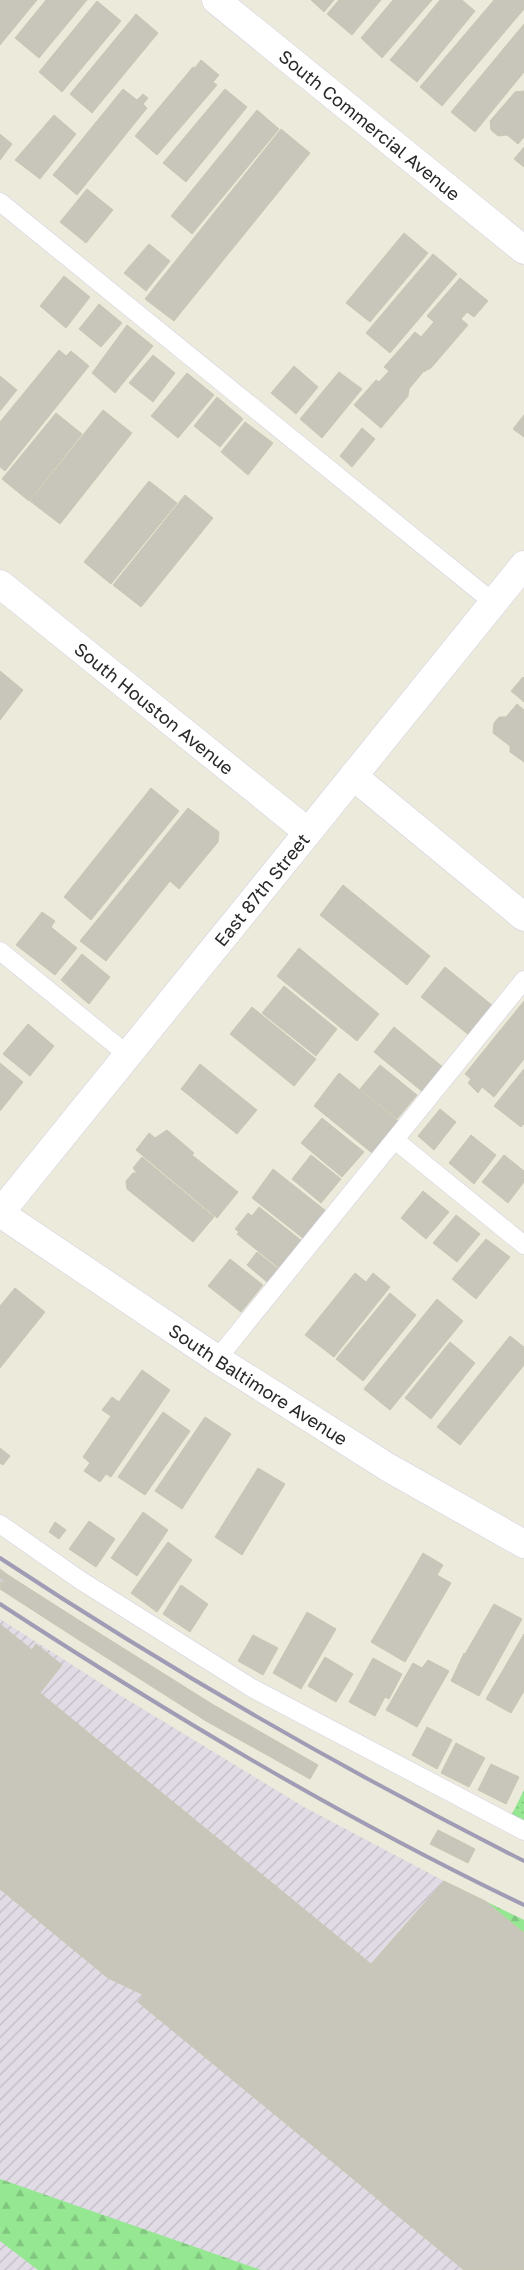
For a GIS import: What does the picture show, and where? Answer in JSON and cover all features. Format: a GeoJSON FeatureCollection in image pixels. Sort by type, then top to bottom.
{"type":"FeatureCollection","features":[{"type":"Feature","properties":{"kind":"street","name":"South Commercial Avenue"},"geometry":{"type":"LineString","coordinates":[[216,0],[524,250]]}},
{"type":"Feature","properties":{"kind":"street","name":"East 87th Street"},"geometry":{"type":"LineString","coordinates":[[0,1213],[494,603],[520,580]]}},
{"type":"Feature","properties":{"kind":"street","name":"South Houston Avenue"},"geometry":{"type":"LineString","coordinates":[[0,584],[308,832]]}},
{"type":"Feature","properties":{"kind":"street"},"geometry":{"type":"LineString","coordinates":[[353,776],[524,917]]}},
{"type":"Feature","properties":{"kind":"street","name":"South Baltimore Avenue"},"geometry":{"type":"LineString","coordinates":[[0,1213],[217,1359],[389,1468],[524,1544]]}},
{"type":"Feature","properties":{"kind":"lane"},"geometry":{"type":"LineString","coordinates":[[0,202],[494,603]]}},
{"type":"Feature","properties":{"kind":"lane"},"geometry":{"type":"LineString","coordinates":[[0,951],[128,1055]]}},
{"type":"Feature","properties":{"kind":"lane"},"geometry":{"type":"LineString","coordinates":[[217,1359],[524,980]]}},
{"type":"Feature","properties":{"kind":"lane"},"geometry":{"type":"LineString","coordinates":[[395,1140],[524,1245]]}},
{"type":"Feature","properties":{"kind":"lane"},"geometry":{"type":"LineString","coordinates":[[0,1524],[80,1580],[252,1688],[524,1831]]}},
{"type":"Feature","properties":{"kind":"path"},"geometry":{"type":"LineString","coordinates":[[0,1579],[3,1582]]}},
{"type":"Feature","properties":{"kind":"shaded area"},"geometry":{"type":"Polygon","coordinates":[[[0,1619],[110,1689],[304,1807],[444,1881],[524,1920],[524,2270],[0,2270],[0,1619]]]}},
{"type":"Feature","properties":{"kind":"green space"},"geometry":{"type":"Polygon","coordinates":[[[524,1790],[524,1820],[512,1814],[524,1790]]]}},
{"type":"Feature","properties":{"kind":"green space"},"geometry":{"type":"Polygon","coordinates":[[[485,1901],[524,1920],[524,1933],[485,1901]]]}},
{"type":"Feature","properties":{"kind":"green space"},"geometry":{"type":"Polygon","coordinates":[[[0,2179],[261,2270],[38,2270],[0,2241],[0,2179]]]}},
{"type":"Feature","properties":{"kind":"building"},"geometry":{"type":"Polygon","coordinates":[[[0,0],[37,0],[0,45],[0,0]]]}},
{"type":"Feature","properties":{"kind":"building"},"geometry":{"type":"Polygon","coordinates":[[[46,0],[87,0],[39,58],[15,38],[46,0]]]}},
{"type":"Feature","properties":{"kind":"building"},"geometry":{"type":"Polygon","coordinates":[[[311,0],[334,0],[324,12],[311,0]]]}},
{"type":"Feature","properties":{"kind":"building"},"geometry":{"type":"Polygon","coordinates":[[[339,0],[381,0],[352,35],[327,14],[339,0]]]}},
{"type":"Feature","properties":{"kind":"building"},"geometry":{"type":"Polygon","coordinates":[[[393,0],[432,0],[382,58],[361,38],[393,0]]]}},
{"type":"Feature","properties":{"kind":"building"},"geometry":{"type":"Polygon","coordinates":[[[440,0],[462,0],[475,11],[417,82],[390,60],[440,0]]]}},
{"type":"Feature","properties":{"kind":"building"},"geometry":{"type":"Polygon","coordinates":[[[494,0],[524,0],[524,9],[442,106],[420,87],[494,0]]]}},
{"type":"Feature","properties":{"kind":"building"},"geometry":{"type":"Polygon","coordinates":[[[97,1],[121,21],[62,92],[39,72],[97,1]]]}},
{"type":"Feature","properties":{"kind":"building"},"geometry":{"type":"Polygon","coordinates":[[[136,14],[158,33],[92,113],[70,94],[136,14]]]}},
{"type":"Feature","properties":{"kind":"building"},"geometry":{"type":"Polygon","coordinates":[[[524,24],[524,72],[475,132],[451,112],[524,24]]]}},
{"type":"Feature","properties":{"kind":"building"},"geometry":{"type":"Polygon","coordinates":[[[201,60],[219,75],[213,82],[217,85],[157,155],[135,136],[201,60]]]}},
{"type":"Feature","properties":{"kind":"building"},"geometry":{"type":"Polygon","coordinates":[[[123,89],[137,100],[143,94],[148,98],[143,104],[147,108],[77,195],[53,175],[123,89]]]}},
{"type":"Feature","properties":{"kind":"building"},"geometry":{"type":"Polygon","coordinates":[[[225,89],[247,107],[186,182],[163,163],[225,89]]]}},
{"type":"Feature","properties":{"kind":"building"},"geometry":{"type":"Polygon","coordinates":[[[524,91],[524,137],[518,144],[507,135],[498,136],[491,130],[490,121],[515,92],[524,91]]]}},
{"type":"Feature","properties":{"kind":"building"},"geometry":{"type":"Polygon","coordinates":[[[257,110],[279,129],[192,234],[171,216],[257,110]]]}},
{"type":"Feature","properties":{"kind":"building"},"geometry":{"type":"Polygon","coordinates":[[[54,115],[76,134],[40,179],[15,160],[54,115]]]}},
{"type":"Feature","properties":{"kind":"building"},"geometry":{"type":"Polygon","coordinates":[[[281,129],[310,153],[174,321],[145,299],[281,129]]]}},
{"type":"Feature","properties":{"kind":"building"},"geometry":{"type":"Polygon","coordinates":[[[0,134],[12,144],[0,160],[0,134]]]}},
{"type":"Feature","properties":{"kind":"building"},"geometry":{"type":"Polygon","coordinates":[[[524,147],[524,167],[514,159],[524,147]]]}},
{"type":"Feature","properties":{"kind":"building"},"geometry":{"type":"Polygon","coordinates":[[[87,189],[113,210],[86,243],[60,222],[87,189]]]}},
{"type":"Feature","properties":{"kind":"building"},"geometry":{"type":"Polygon","coordinates":[[[404,233],[428,253],[370,322],[346,303],[404,233]]]}},
{"type":"Feature","properties":{"kind":"building"},"geometry":{"type":"Polygon","coordinates":[[[149,244],[170,261],[146,291],[124,273],[149,244]]]}},
{"type":"Feature","properties":{"kind":"building"},"geometry":{"type":"Polygon","coordinates":[[[433,254],[457,274],[390,353],[366,333],[433,254]]]}},
{"type":"Feature","properties":{"kind":"building"},"geometry":{"type":"Polygon","coordinates":[[[64,276],[90,297],[66,328],[40,306],[64,276]]]}},
{"type":"Feature","properties":{"kind":"building"},"geometry":{"type":"Polygon","coordinates":[[[460,278],[488,301],[474,317],[467,312],[461,319],[468,325],[431,368],[423,372],[409,389],[408,396],[381,428],[354,405],[376,380],[379,382],[389,371],[384,367],[415,332],[421,337],[434,322],[427,316],[460,278]]]}},
{"type":"Feature","properties":{"kind":"building"},"geometry":{"type":"Polygon","coordinates":[[[99,304],[122,323],[101,347],[79,329],[99,304]]]}},
{"type":"Feature","properties":{"kind":"building"},"geometry":{"type":"Polygon","coordinates":[[[127,325],[153,346],[115,393],[92,373],[127,325]]]}},
{"type":"Feature","properties":{"kind":"building"},"geometry":{"type":"Polygon","coordinates":[[[59,350],[66,356],[71,351],[89,366],[5,471],[0,467],[0,422],[59,350]]]}},
{"type":"Feature","properties":{"kind":"building"},"geometry":{"type":"Polygon","coordinates":[[[153,355],[175,373],[153,402],[129,383],[153,355]]]}},
{"type":"Feature","properties":{"kind":"building"},"geometry":{"type":"Polygon","coordinates":[[[294,366],[318,387],[296,414],[271,393],[294,366]]]}},
{"type":"Feature","properties":{"kind":"building"},"geometry":{"type":"Polygon","coordinates":[[[339,372],[362,389],[322,438],[300,419],[339,372]]]}},
{"type":"Feature","properties":{"kind":"building"},"geometry":{"type":"Polygon","coordinates":[[[187,373],[214,395],[178,438],[151,416],[187,373]]]}},
{"type":"Feature","properties":{"kind":"building"},"geometry":{"type":"Polygon","coordinates":[[[0,376],[17,390],[0,411],[0,376]]]}},
{"type":"Feature","properties":{"kind":"building"},"geometry":{"type":"Polygon","coordinates":[[[217,397],[243,419],[220,447],[194,426],[217,397]]]}},
{"type":"Feature","properties":{"kind":"building"},"geometry":{"type":"Polygon","coordinates":[[[103,410],[132,433],[60,524],[30,501],[103,410]]]}},
{"type":"Feature","properties":{"kind":"building"},"geometry":{"type":"Polygon","coordinates":[[[56,413],[82,434],[29,501],[2,479],[56,413]]]}},
{"type":"Feature","properties":{"kind":"building"},"geometry":{"type":"Polygon","coordinates":[[[524,415],[524,437],[513,429],[524,415]]]}},
{"type":"Feature","properties":{"kind":"building"},"geometry":{"type":"Polygon","coordinates":[[[245,422],[273,443],[248,475],[221,452],[245,422]]]}},
{"type":"Feature","properties":{"kind":"building"},"geometry":{"type":"Polygon","coordinates":[[[362,428],[375,439],[352,467],[340,456],[362,428]]]}},
{"type":"Feature","properties":{"kind":"building"},"geometry":{"type":"Polygon","coordinates":[[[149,481],[177,503],[111,584],[84,562],[149,481]]]}},
{"type":"Feature","properties":{"kind":"building"},"geometry":{"type":"Polygon","coordinates":[[[185,495],[213,518],[141,607],[113,585],[185,495]]]}},
{"type":"Feature","properties":{"kind":"building"},"geometry":{"type":"Polygon","coordinates":[[[0,671],[23,690],[0,720],[0,671]]]}},
{"type":"Feature","properties":{"kind":"building"},"geometry":{"type":"Polygon","coordinates":[[[524,678],[524,702],[511,691],[524,678]]]}},
{"type":"Feature","properties":{"kind":"building"},"geometry":{"type":"Polygon","coordinates":[[[517,704],[524,710],[524,762],[510,752],[510,746],[493,733],[494,723],[499,717],[506,717],[517,704]]]}},
{"type":"Feature","properties":{"kind":"building"},"geometry":{"type":"Polygon","coordinates":[[[151,788],[179,811],[91,920],[64,897],[151,788]]]}},
{"type":"Feature","properties":{"kind":"building"},"geometry":{"type":"Polygon","coordinates":[[[188,808],[219,832],[218,842],[179,889],[170,881],[106,961],[80,941],[188,808]]]}},
{"type":"Feature","properties":{"kind":"building"},"geometry":{"type":"Polygon","coordinates":[[[343,885],[430,956],[407,985],[320,915],[343,885]]]}},
{"type":"Feature","properties":{"kind":"building"},"geometry":{"type":"Polygon","coordinates":[[[42,912],[55,921],[51,927],[77,948],[55,975],[16,945],[42,912]]]}},
{"type":"Feature","properties":{"kind":"building"},"geometry":{"type":"Polygon","coordinates":[[[299,948],[379,1014],[357,1041],[277,976],[299,948]]]}},
{"type":"Feature","properties":{"kind":"building"},"geometry":{"type":"Polygon","coordinates":[[[82,954],[110,977],[89,1004],[61,980],[82,954]]]}},
{"type":"Feature","properties":{"kind":"building"},"geometry":{"type":"Polygon","coordinates":[[[445,967],[493,1006],[469,1035],[421,997],[445,967]]]}},
{"type":"Feature","properties":{"kind":"building"},"geometry":{"type":"Polygon","coordinates":[[[284,986],[337,1029],[316,1056],[262,1013],[284,986]]]}},
{"type":"Feature","properties":{"kind":"building"},"geometry":{"type":"Polygon","coordinates":[[[524,1001],[524,1059],[494,1097],[482,1087],[478,1093],[468,1083],[471,1079],[465,1074],[524,1001]]]}},
{"type":"Feature","properties":{"kind":"building"},"geometry":{"type":"Polygon","coordinates":[[[252,1007],[316,1059],[294,1086],[230,1034],[252,1007]]]}},
{"type":"Feature","properties":{"kind":"building"},"geometry":{"type":"Polygon","coordinates":[[[28,1024],[54,1046],[30,1076],[3,1054],[28,1024]]]}},
{"type":"Feature","properties":{"kind":"building"},"geometry":{"type":"Polygon","coordinates":[[[394,1027],[444,1068],[424,1093],[374,1052],[394,1027]]]}},
{"type":"Feature","properties":{"kind":"building"},"geometry":{"type":"Polygon","coordinates":[[[0,1063],[23,1082],[0,1111],[0,1063]]]}},
{"type":"Feature","properties":{"kind":"building"},"geometry":{"type":"Polygon","coordinates":[[[200,1064],[257,1110],[237,1134],[181,1089],[200,1064]]]}},
{"type":"Feature","properties":{"kind":"building"},"geometry":{"type":"Polygon","coordinates":[[[380,1065],[417,1095],[397,1119],[360,1089],[380,1065]]]}},
{"type":"Feature","properties":{"kind":"building"},"geometry":{"type":"Polygon","coordinates":[[[524,1069],[524,1124],[521,1127],[494,1106],[524,1069]]]}},
{"type":"Feature","properties":{"kind":"building"},"geometry":{"type":"Polygon","coordinates":[[[339,1073],[398,1121],[372,1153],[314,1106],[339,1073]]]}},
{"type":"Feature","properties":{"kind":"building"},"geometry":{"type":"Polygon","coordinates":[[[440,1109],[456,1122],[434,1150],[418,1136],[440,1109]]]}},
{"type":"Feature","properties":{"kind":"building"},"geometry":{"type":"Polygon","coordinates":[[[322,1118],[364,1152],[342,1177],[301,1143],[322,1118]]]}},
{"type":"Feature","properties":{"kind":"building"},"geometry":{"type":"Polygon","coordinates":[[[167,1130],[194,1153],[192,1155],[238,1192],[217,1218],[136,1150],[149,1133],[155,1138],[167,1130]]]}},
{"type":"Feature","properties":{"kind":"building"},"geometry":{"type":"Polygon","coordinates":[[[471,1135],[496,1155],[474,1184],[449,1163],[471,1135]]]}},
{"type":"Feature","properties":{"kind":"building"},"geometry":{"type":"Polygon","coordinates":[[[311,1155],[341,1179],[321,1203],[292,1179],[311,1155]]]}},
{"type":"Feature","properties":{"kind":"building"},"geometry":{"type":"Polygon","coordinates":[[[504,1155],[524,1171],[524,1182],[508,1203],[482,1182],[504,1155]]]}},
{"type":"Feature","properties":{"kind":"building"},"geometry":{"type":"Polygon","coordinates":[[[142,1157],[214,1217],[193,1242],[127,1189],[126,1181],[133,1173],[137,1173],[133,1168],[142,1157]]]}},
{"type":"Feature","properties":{"kind":"building"},"geometry":{"type":"Polygon","coordinates":[[[273,1169],[326,1211],[304,1239],[252,1198],[273,1169]]]}},
{"type":"Feature","properties":{"kind":"building"},"geometry":{"type":"Polygon","coordinates":[[[423,1191],[449,1212],[426,1239],[401,1218],[423,1191]]]}},
{"type":"Feature","properties":{"kind":"building"},"geometry":{"type":"Polygon","coordinates":[[[259,1207],[302,1241],[279,1268],[237,1234],[239,1232],[235,1229],[248,1213],[252,1216],[259,1207]]]}},
{"type":"Feature","properties":{"kind":"building"},"geometry":{"type":"Polygon","coordinates":[[[456,1215],[480,1234],[457,1262],[433,1243],[456,1215]]]}},
{"type":"Feature","properties":{"kind":"building"},"geometry":{"type":"Polygon","coordinates":[[[486,1239],[510,1257],[476,1299],[452,1279],[486,1239]]]}},
{"type":"Feature","properties":{"kind":"building"},"geometry":{"type":"Polygon","coordinates":[[[257,1252],[278,1269],[267,1282],[247,1265],[257,1252]]]}},
{"type":"Feature","properties":{"kind":"building"},"geometry":{"type":"Polygon","coordinates":[[[230,1259],[263,1285],[241,1312],[208,1286],[230,1259]]]}},
{"type":"Feature","properties":{"kind":"building"},"geometry":{"type":"Polygon","coordinates":[[[355,1273],[366,1282],[373,1273],[390,1287],[334,1357],[305,1335],[355,1273]]]}},
{"type":"Feature","properties":{"kind":"building"},"geometry":{"type":"Polygon","coordinates":[[[15,1288],[45,1312],[0,1368],[0,1306],[15,1288]]]}},
{"type":"Feature","properties":{"kind":"building"},"geometry":{"type":"Polygon","coordinates":[[[390,1293],[416,1315],[363,1381],[336,1359],[390,1293]]]}},
{"type":"Feature","properties":{"kind":"building"},"geometry":{"type":"Polygon","coordinates":[[[437,1299],[463,1321],[390,1410],[364,1389],[437,1299]]]}},
{"type":"Feature","properties":{"kind":"building"},"geometry":{"type":"Polygon","coordinates":[[[510,1336],[524,1347],[524,1365],[460,1445],[437,1427],[510,1336]]]}},
{"type":"Feature","properties":{"kind":"building"},"geometry":{"type":"Polygon","coordinates":[[[450,1342],[475,1363],[431,1419],[405,1398],[450,1342]]]}},
{"type":"Feature","properties":{"kind":"building"},"geometry":{"type":"Polygon","coordinates":[[[142,1370],[170,1390],[111,1477],[106,1474],[100,1482],[84,1471],[90,1463],[83,1457],[111,1416],[102,1410],[112,1397],[119,1402],[142,1370]]]}},
{"type":"Feature","properties":{"kind":"building"},"geometry":{"type":"Polygon","coordinates":[[[163,1412],[190,1431],[145,1495],[118,1477],[163,1412]]]}},
{"type":"Feature","properties":{"kind":"building"},"geometry":{"type":"Polygon","coordinates":[[[205,1417],[231,1434],[182,1509],[155,1491],[205,1417]]]}},
{"type":"Feature","properties":{"kind":"building"},"geometry":{"type":"Polygon","coordinates":[[[0,1448],[10,1456],[3,1465],[0,1463],[0,1448]]]}},
{"type":"Feature","properties":{"kind":"building"},"geometry":{"type":"Polygon","coordinates":[[[258,1468],[285,1484],[242,1555],[215,1537],[258,1468]]]}},
{"type":"Feature","properties":{"kind":"building"},"geometry":{"type":"Polygon","coordinates":[[[143,1512],[168,1530],[137,1576],[111,1558],[143,1512]]]}},
{"type":"Feature","properties":{"kind":"building"},"geometry":{"type":"Polygon","coordinates":[[[89,1521],[115,1539],[96,1567],[69,1549],[89,1521]]]}},
{"type":"Feature","properties":{"kind":"building"},"geometry":{"type":"Polygon","coordinates":[[[55,1522],[66,1530],[59,1539],[49,1532],[55,1522]]]}},
{"type":"Feature","properties":{"kind":"building"},"geometry":{"type":"Polygon","coordinates":[[[168,1542],[192,1560],[157,1612],[131,1593],[168,1542]]]}},
{"type":"Feature","properties":{"kind":"building"},"geometry":{"type":"Polygon","coordinates":[[[423,1553],[443,1565],[437,1575],[451,1583],[405,1662],[371,1642],[423,1553]]]}},
{"type":"Feature","properties":{"kind":"building"},"geometry":{"type":"Polygon","coordinates":[[[0,1569],[8,1575],[0,1587],[0,1569]]]}},
{"type":"Feature","properties":{"kind":"building"},"geometry":{"type":"Polygon","coordinates":[[[8,1575],[91,1628],[82,1642],[0,1589],[8,1575]]]}},
{"type":"Feature","properties":{"kind":"building"},"geometry":{"type":"Polygon","coordinates":[[[181,1585],[208,1604],[190,1632],[163,1614],[181,1585]]]}},
{"type":"Feature","properties":{"kind":"building"},"geometry":{"type":"Polygon","coordinates":[[[494,1604],[522,1619],[479,1696],[451,1681],[464,1653],[494,1604]]]}},
{"type":"Feature","properties":{"kind":"building"},"geometry":{"type":"Polygon","coordinates":[[[307,1612],[336,1629],[301,1689],[273,1673],[307,1612]]]}},
{"type":"Feature","properties":{"kind":"building"},"geometry":{"type":"Polygon","coordinates":[[[0,1624],[32,1650],[36,1644],[62,1665],[40,1693],[371,1964],[444,1881],[485,1901],[524,1933],[524,2270],[464,2270],[138,2002],[144,1995],[108,1978],[0,1889],[0,1624]]]}},
{"type":"Feature","properties":{"kind":"building"},"geometry":{"type":"Polygon","coordinates":[[[91,1628],[212,1704],[318,1765],[310,1779],[206,1721],[82,1642],[91,1628]]]}},
{"type":"Feature","properties":{"kind":"building"},"geometry":{"type":"Polygon","coordinates":[[[524,1634],[524,1691],[511,1713],[486,1699],[524,1634]]]}},
{"type":"Feature","properties":{"kind":"building"},"geometry":{"type":"Polygon","coordinates":[[[253,1635],[278,1648],[263,1675],[238,1661],[253,1635]]]}},
{"type":"Feature","properties":{"kind":"building"},"geometry":{"type":"Polygon","coordinates":[[[325,1657],[353,1674],[336,1702],[308,1686],[325,1657]]]}},
{"type":"Feature","properties":{"kind":"building"},"geometry":{"type":"Polygon","coordinates":[[[373,1658],[402,1674],[389,1699],[385,1697],[375,1716],[349,1702],[373,1658]]]}},
{"type":"Feature","properties":{"kind":"building"},"geometry":{"type":"Polygon","coordinates":[[[428,1660],[449,1671],[417,1727],[386,1710],[413,1663],[422,1668],[428,1660]]]}},
{"type":"Feature","properties":{"kind":"building"},"geometry":{"type":"Polygon","coordinates":[[[427,1727],[452,1740],[437,1769],[412,1755],[427,1727]]]}},
{"type":"Feature","properties":{"kind":"building"},"geometry":{"type":"Polygon","coordinates":[[[456,1743],[485,1758],[469,1787],[441,1773],[456,1743]]]}},
{"type":"Feature","properties":{"kind":"building"},"geometry":{"type":"Polygon","coordinates":[[[491,1764],[519,1777],[506,1804],[478,1790],[491,1764]]]}},
{"type":"Feature","properties":{"kind":"building"},"geometry":{"type":"Polygon","coordinates":[[[438,1830],[475,1849],[468,1863],[430,1844],[438,1830]]]}},
{"type":"Feature","properties":{"kind":"railway"},"geometry":{"type":"LineString","coordinates":[[0,1558],[192,1679],[390,1791],[524,1861]]}},
{"type":"Feature","properties":{"kind":"railway"},"geometry":{"type":"LineString","coordinates":[[0,1604],[192,1725],[323,1801],[456,1872],[524,1905]]}}]}
